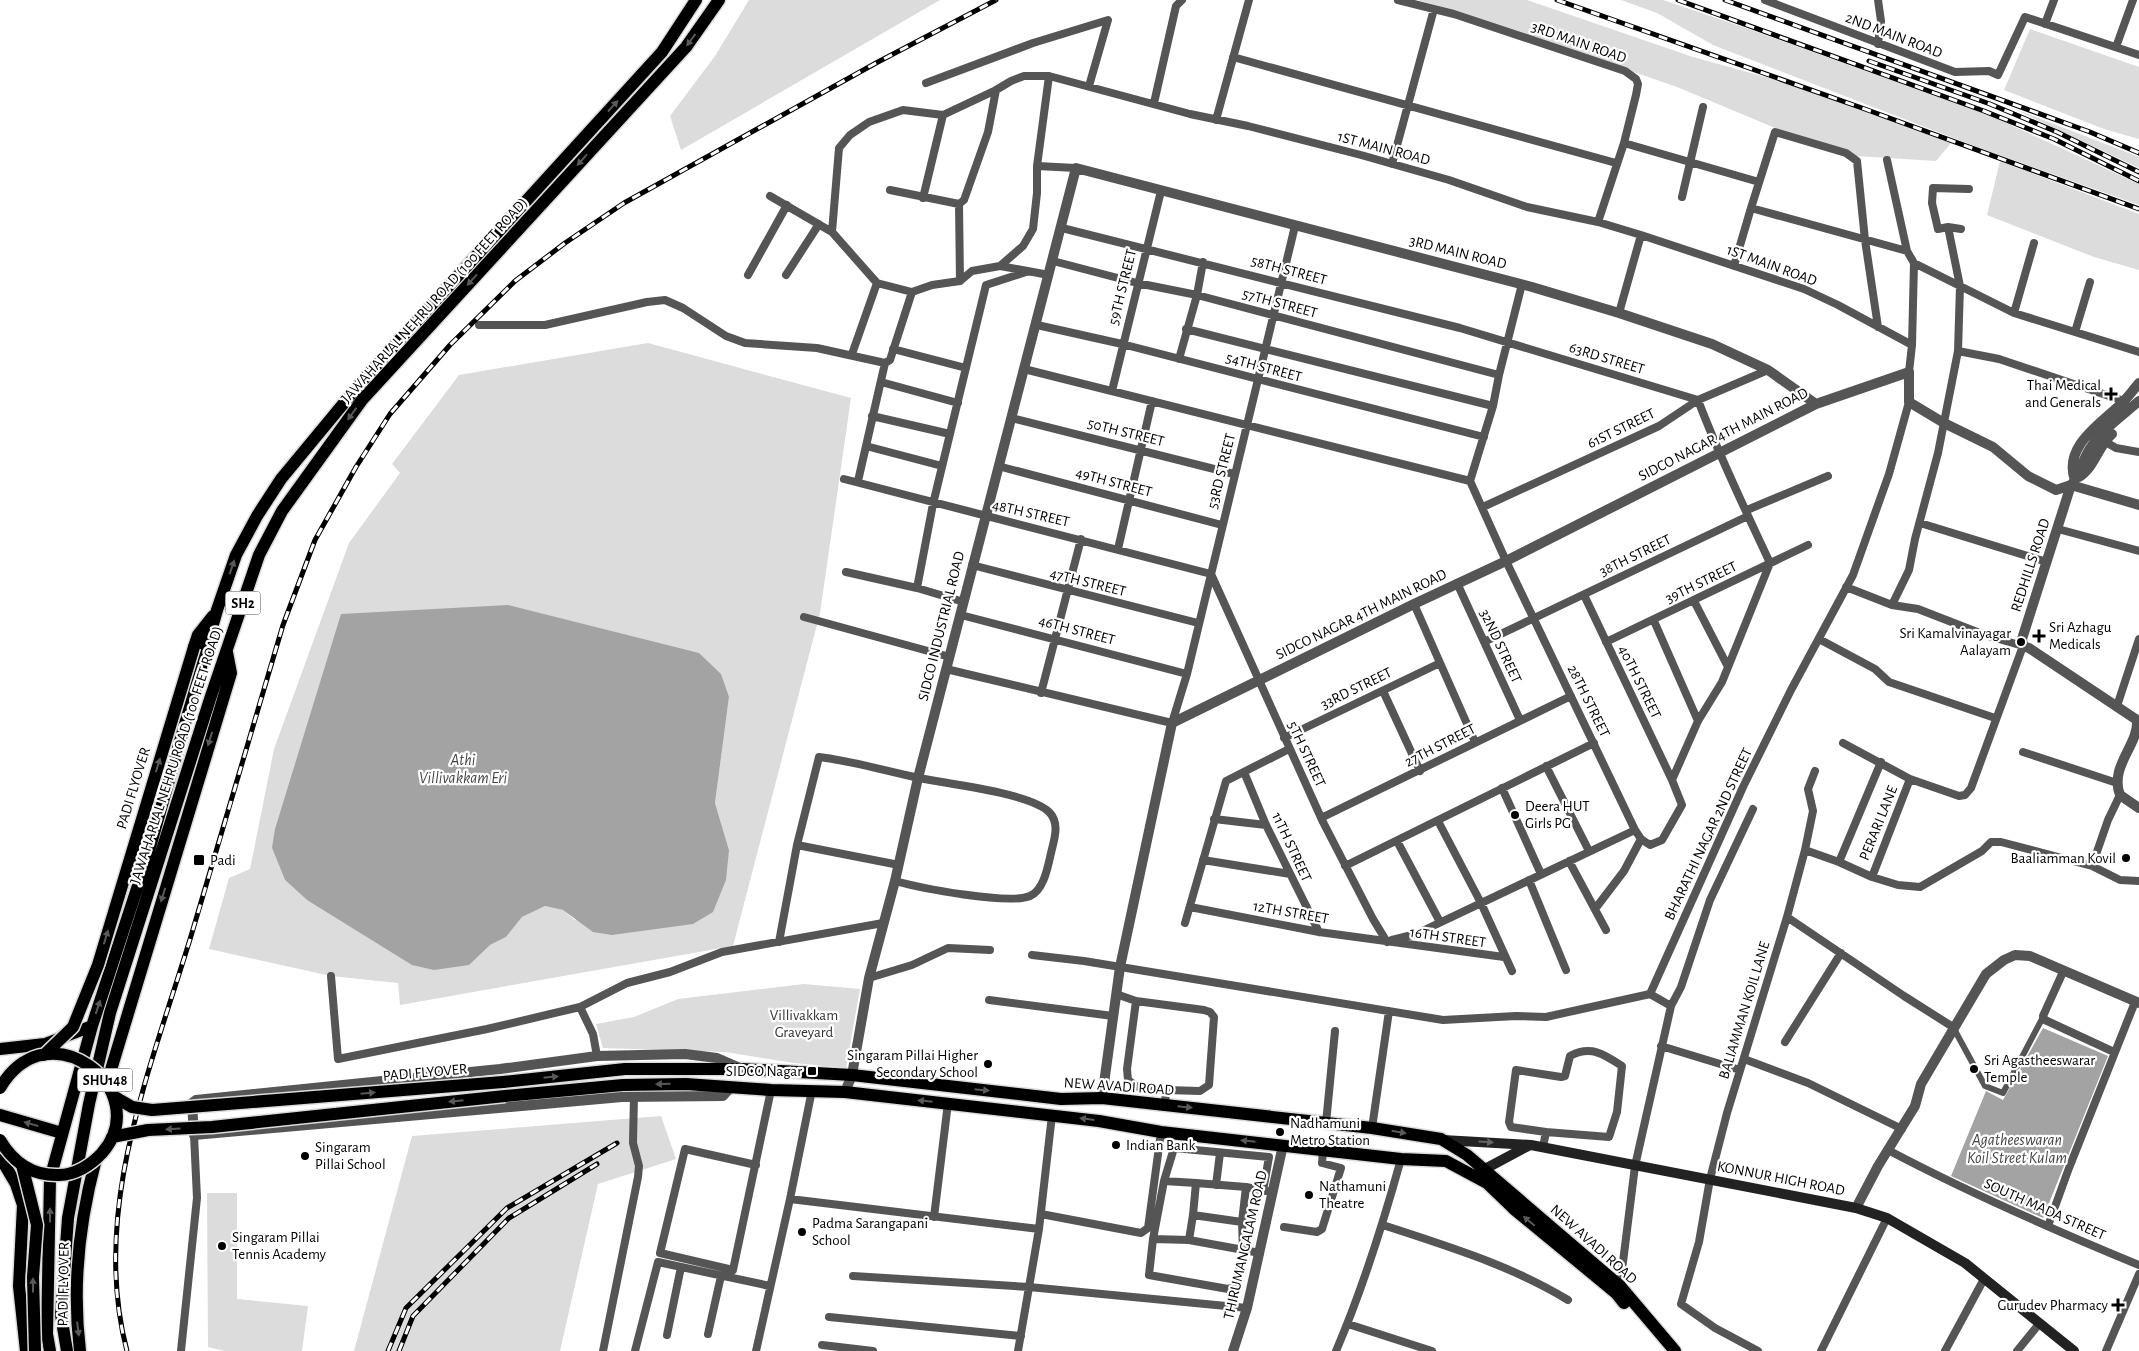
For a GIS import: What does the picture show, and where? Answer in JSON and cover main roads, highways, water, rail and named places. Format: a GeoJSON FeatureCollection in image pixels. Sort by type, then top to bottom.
{"type":"FeatureCollection","features":[{"type":"Feature","properties":{"kind":"main road","name":"JAWAHARLAL NEHRU ROAD (100 FEET ROAD)"},"geometry":{"type":"LineString","coordinates":[[50,1351],[47,1334],[50,1179],[92,1026],[146,858],[217,610],[236,555],[256,516],[281,479],[401,337],[662,52],[696,0]]}},
{"type":"Feature","properties":{"kind":"main road","name":"JAWAHARLAL NEHRU ROAD (100 FEET ROAD)"},"geometry":{"type":"LineString","coordinates":[[68,1351],[61,1315],[68,1218],[89,1104],[110,1013],[210,699],[259,555],[270,532],[308,474],[362,400],[686,47],[719,0]]}},
{"type":"Feature","properties":{"kind":"main road","name":"PADI FLYOVER"},"geometry":{"type":"LineString","coordinates":[[44,1055],[73,1027],[98,965],[198,635],[217,610]]}},
{"type":"Feature","properties":{"kind":"main road"},"geometry":{"type":"LineString","coordinates":[[107,1083],[231,673],[227,651]]}},
{"type":"Feature","properties":{"kind":"main road"},"geometry":{"type":"LineString","coordinates":[[0,1049],[45,1044],[92,1026]]}},
{"type":"Feature","properties":{"kind":"main road","name":"PADI FLYOVER"},"geometry":{"type":"LineString","coordinates":[[0,1088],[5,1074],[25,1062],[44,1055],[73,1056],[86,1062],[98,1071],[107,1083],[113,1096],[116,1117],[112,1137],[96,1160],[82,1224],[77,1271],[77,1322],[80,1351]]}},
{"type":"Feature","properties":{"kind":"main road","name":"PADI FLYOVER"},"geometry":{"type":"LineString","coordinates":[[113,1096],[132,1107],[152,1110],[503,1082],[625,1069],[742,1069]]}},
{"type":"Feature","properties":{"kind":"main road","name":"NEW AVADI ROAD"},"geometry":{"type":"LineString","coordinates":[[742,1069],[852,1075],[1061,1099],[1102,1098],[1372,1128],[1446,1143],[1467,1154],[1487,1183],[1514,1209],[1616,1293],[1665,1351]]}},
{"type":"Feature","properties":{"kind":"main road","name":"NEW AVADI ROAD"},"geometry":{"type":"LineString","coordinates":[[112,1137],[148,1130],[212,1127],[623,1084],[711,1085],[771,1090],[845,1092],[1099,1120],[1161,1132],[1323,1151],[1444,1161],[1480,1174],[1620,1286],[1675,1351]]}},
{"type":"Feature","properties":{"kind":"main road"},"geometry":{"type":"LineString","coordinates":[[0,1115],[62,1133]]}},
{"type":"Feature","properties":{"kind":"main road","name":"PADI FLYOVER"},"geometry":{"type":"LineString","coordinates":[[0,1140],[8,1153],[22,1166],[40,1173],[60,1175],[80,1170],[96,1160]]}},
{"type":"Feature","properties":{"kind":"main road"},"geometry":{"type":"LineString","coordinates":[[1444,1161],[1446,1143]]}},
{"type":"Feature","properties":{"kind":"main road","name":"KONNUR HIGH ROAD"},"geometry":{"type":"LineString","coordinates":[[1446,1143],[1531,1145],[1543,1147],[1856,1208],[1887,1218],[1965,1263],[2074,1351]]}},
{"type":"Feature","properties":{"kind":"main road"},"geometry":{"type":"LineString","coordinates":[[1480,1174],[1531,1145]]}},
{"type":"Feature","properties":{"kind":"main road"},"geometry":{"type":"LineString","coordinates":[[0,1158],[16,1184],[23,1205],[19,1286],[26,1351]]}},
{"type":"Feature","properties":{"kind":"main road","name":"PADI FLYOVER"},"geometry":{"type":"LineString","coordinates":[[22,1166],[37,1225],[33,1277],[35,1351]]}},
{"type":"Feature","properties":{"kind":"main road"},"geometry":{"type":"LineString","coordinates":[[21,1246],[50,1249]]}},
{"type":"Feature","properties":{"kind":"water","name":"Athi Villivakkam Eri"},"geometry":{"type":"Polygon","coordinates":[[[508,605],[699,653],[721,674],[729,697],[715,803],[729,850],[726,880],[713,912],[693,924],[612,935],[593,932],[563,910],[545,906],[522,917],[506,937],[490,945],[469,965],[434,970],[412,965],[307,900],[285,880],[272,848],[275,829],[341,614],[508,605]]]}},
{"type":"Feature","properties":{"kind":"water","name":"Agatheeswaran Koil Street Kulam"},"geometry":{"type":"Polygon","coordinates":[[[2043,1028],[2108,1056],[2043,1218],[1951,1176],[1986,1091],[2003,1100],[2043,1028]]]}},
{"type":"Feature","properties":{"kind":"railway"},"geometry":{"type":"LineString","coordinates":[[127,1351],[117,1298],[116,1246],[120,1193],[130,1140],[143,1088],[191,936],[283,625],[315,540],[356,467],[390,414],[450,345],[515,281],[565,243],[624,203],[876,63],[996,0]]}},
{"type":"Feature","properties":{"kind":"railway"},"geometry":{"type":"LineString","coordinates":[[1557,0],[2139,209]]}},
{"type":"Feature","properties":{"kind":"railway"},"geometry":{"type":"LineString","coordinates":[[1678,0],[1984,111],[2054,139],[2139,181]]}},
{"type":"Feature","properties":{"kind":"railway"},"geometry":{"type":"LineString","coordinates":[[1725,0],[2090,132],[2139,153]]}},
{"type":"Feature","properties":{"kind":"railway"},"geometry":{"type":"LineString","coordinates":[[1869,61],[1990,104],[2057,132],[2139,172]]}},
{"type":"Feature","properties":{"kind":"railway"},"geometry":{"type":"LineString","coordinates":[[388,1351],[406,1308],[507,1208],[617,1143]]}},
{"type":"Feature","properties":{"kind":"railway"},"geometry":{"type":"LineString","coordinates":[[399,1351],[413,1316],[509,1218],[597,1164]]}},
{"type":"Feature","properties":{"kind":"place","name":"Thai Medical and Generals"},"geometry":{"type":"Point","coordinates":[2111,394]}},
{"type":"Feature","properties":{"kind":"place","name":"Sri Azhagu Medicals"},"geometry":{"type":"Point","coordinates":[2039,636]}},
{"type":"Feature","properties":{"kind":"place","name":"Sri Kamalvinayagar Aalayam"},"geometry":{"type":"Point","coordinates":[2021,642]}},
{"type":"Feature","properties":{"kind":"place","name":"Deera HUT Girls PG"},"geometry":{"type":"Point","coordinates":[1515,815]}},
{"type":"Feature","properties":{"kind":"place","name":"Baaliamman Kovil"},"geometry":{"type":"Point","coordinates":[2126,858]}},
{"type":"Feature","properties":{"kind":"place","name":"Padi"},"geometry":{"type":"Point","coordinates":[199,860]}},
{"type":"Feature","properties":{"kind":"place","name":"Singaram Pillai Higher Secondary School"},"geometry":{"type":"Point","coordinates":[988,1064]}},
{"type":"Feature","properties":{"kind":"place","name":"Sri Agastheeswarar Temple"},"geometry":{"type":"Point","coordinates":[1974,1069]}},
{"type":"Feature","properties":{"kind":"place","name":"SIDCO Nagar"},"geometry":{"type":"Point","coordinates":[812,1071]}},
{"type":"Feature","properties":{"kind":"place","name":"Nadhamuni Metro Station"},"geometry":{"type":"Point","coordinates":[1280,1132]}},
{"type":"Feature","properties":{"kind":"place","name":"Indian Bank"},"geometry":{"type":"Point","coordinates":[1116,1145]}},
{"type":"Feature","properties":{"kind":"place","name":"Singaram Pillai School"},"geometry":{"type":"Point","coordinates":[305,1156]}},
{"type":"Feature","properties":{"kind":"place","name":"Nathamuni Theatre"},"geometry":{"type":"Point","coordinates":[1309,1195]}},
{"type":"Feature","properties":{"kind":"place","name":"Padma Sarangapani School"},"geometry":{"type":"Point","coordinates":[802,1232]}},
{"type":"Feature","properties":{"kind":"place","name":"Singaram Pillai Tennis Academy"},"geometry":{"type":"Point","coordinates":[222,1246]}},
{"type":"Feature","properties":{"kind":"place","name":"Gurudev Pharmacy"},"geometry":{"type":"Point","coordinates":[2118,1305]}},
{"type":"Feature","properties":{"kind":"park label","name":"Villivakkam Graveyard"},"geometry":{"type":"Point","coordinates":[804,1024]}}]}
